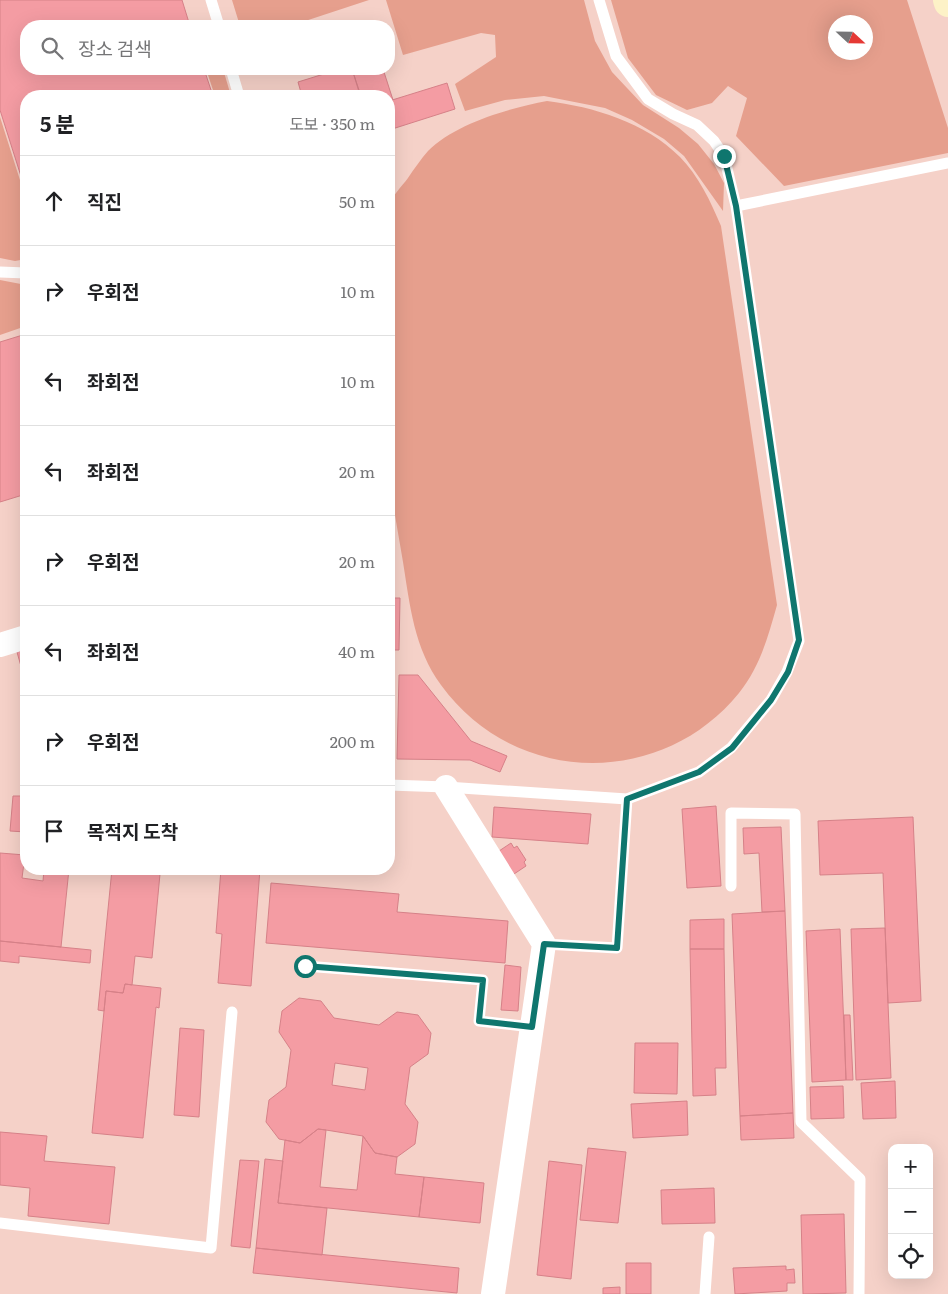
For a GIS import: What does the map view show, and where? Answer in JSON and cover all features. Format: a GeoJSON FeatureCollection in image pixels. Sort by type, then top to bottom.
{"type":"FeatureCollection","features":[{"type":"Feature","properties":{"kind":"street"},"geometry":{"type":"LineString","coordinates":[[0,645],[20,639]]}},
{"type":"Feature","properties":{"kind":"street"},"geometry":{"type":"LineString","coordinates":[[446,787],[544,944],[493,1294]]}},
{"type":"Feature","properties":{"kind":"lane"},"geometry":{"type":"LineString","coordinates":[[211,0],[217,20]]}},
{"type":"Feature","properties":{"kind":"lane"},"geometry":{"type":"LineString","coordinates":[[395,785],[627,799],[699,772],[732,748],[771,700],[788,672],[799,640],[736,206],[724,156],[714,141],[697,125],[673,114],[648,99],[616,56],[599,0]]}},
{"type":"Feature","properties":{"kind":"lane"},"geometry":{"type":"LineString","coordinates":[[233,75],[237,90]]}},
{"type":"Feature","properties":{"kind":"lane"},"geometry":{"type":"LineString","coordinates":[[736,206],[948,163]]}},
{"type":"Feature","properties":{"kind":"lane"},"geometry":{"type":"LineString","coordinates":[[0,272],[20,273]]}},
{"type":"Feature","properties":{"kind":"lane"},"geometry":{"type":"LineString","coordinates":[[544,944],[617,948],[627,799]]}},
{"type":"Feature","properties":{"kind":"lane"},"geometry":{"type":"LineString","coordinates":[[731,886],[730,813],[795,814],[801,1122],[860,1179],[859,1294]]}},
{"type":"Feature","properties":{"kind":"lane"},"geometry":{"type":"LineString","coordinates":[[305,966],[483,980],[479,1021],[532,1027]]}},
{"type":"Feature","properties":{"kind":"lane"},"geometry":{"type":"LineString","coordinates":[[0,1223],[211,1248],[232,1012]]}},
{"type":"Feature","properties":{"kind":"lane"},"geometry":{"type":"LineString","coordinates":[[705,1294],[709,1237]]}},
{"type":"Feature","properties":{"kind":"shaded area"},"geometry":{"type":"Polygon","coordinates":[[[232,0],[369,0],[308,20],[238,20],[232,0]]]}},
{"type":"Feature","properties":{"kind":"shaded area"},"geometry":{"type":"Polygon","coordinates":[[[386,0],[584,0],[595,41],[612,72],[643,105],[679,128],[698,144],[714,164],[724,183],[723,211],[684,156],[664,139],[632,120],[605,108],[544,96],[505,100],[465,111],[455,84],[496,57],[495,35],[481,33],[403,55],[395,29],[395,20],[392,20],[386,0]]]}},
{"type":"Feature","properties":{"kind":"shaded area"},"geometry":{"type":"Polygon","coordinates":[[[611,0],[907,0],[948,128],[948,153],[784,186],[736,136],[747,98],[728,86],[712,103],[687,110],[656,95],[628,58],[611,0]]]}},
{"type":"Feature","properties":{"kind":"shaded area"},"geometry":{"type":"Polygon","coordinates":[[[208,75],[225,75],[229,90],[213,90],[208,75]]]}},
{"type":"Feature","properties":{"kind":"shaded area"},"geometry":{"type":"Polygon","coordinates":[[[547,101],[583,107],[618,118],[651,134],[687,164],[704,189],[721,226],[777,605],[767,640],[758,662],[739,693],[707,724],[670,746],[630,759],[588,763],[547,757],[507,742],[472,718],[441,685],[432,671],[414,626],[408,595],[395,515],[395,194],[428,151],[440,141],[453,132],[484,118],[547,101]]]}},
{"type":"Feature","properties":{"kind":"shaded area"},"geometry":{"type":"Polygon","coordinates":[[[0,117],[20,180],[20,260],[0,258],[0,117]]]}},
{"type":"Feature","properties":{"kind":"shaded area"},"geometry":{"type":"Polygon","coordinates":[[[0,280],[20,284],[20,328],[0,335],[0,280]]]}},
{"type":"Feature","properties":{"kind":"building"},"geometry":{"type":"Polygon","coordinates":[[[0,0],[182,0],[188,20],[20,20],[20,75],[206,75],[211,90],[20,90],[20,173],[0,110],[0,0]]]}},
{"type":"Feature","properties":{"kind":"building"},"geometry":{"type":"Polygon","coordinates":[[[321,75],[354,75],[359,90],[300,90],[298,82],[321,75]]]}},
{"type":"Feature","properties":{"kind":"building"},"geometry":{"type":"Polygon","coordinates":[[[354,75],[385,75],[390,90],[358,90],[354,75]]]}},
{"type":"Feature","properties":{"kind":"building"},"geometry":{"type":"Polygon","coordinates":[[[447,83],[455,109],[395,128],[395,99],[447,83]]]}},
{"type":"Feature","properties":{"kind":"building"},"geometry":{"type":"Polygon","coordinates":[[[20,336],[20,496],[0,502],[0,342],[20,336]]]}},
{"type":"Feature","properties":{"kind":"building"},"geometry":{"type":"Polygon","coordinates":[[[395,598],[400,598],[399,650],[395,650],[395,598]]]}},
{"type":"Feature","properties":{"kind":"building"},"geometry":{"type":"Polygon","coordinates":[[[20,651],[20,663],[17,652],[20,651]]]}},
{"type":"Feature","properties":{"kind":"building"},"geometry":{"type":"Polygon","coordinates":[[[399,675],[418,675],[471,741],[507,756],[500,772],[470,760],[397,759],[399,675]]]}},
{"type":"Feature","properties":{"kind":"building"},"geometry":{"type":"Polygon","coordinates":[[[13,796],[20,796],[20,832],[10,831],[13,796]]]}},
{"type":"Feature","properties":{"kind":"building"},"geometry":{"type":"Polygon","coordinates":[[[716,806],[721,886],[687,888],[682,809],[716,806]]]}},
{"type":"Feature","properties":{"kind":"building"},"geometry":{"type":"Polygon","coordinates":[[[494,807],[591,814],[588,844],[492,837],[494,807]]]}},
{"type":"Feature","properties":{"kind":"building"},"geometry":{"type":"Polygon","coordinates":[[[913,817],[921,1001],[888,1003],[883,873],[820,875],[818,821],[913,817]]]}},
{"type":"Feature","properties":{"kind":"building"},"geometry":{"type":"Polygon","coordinates":[[[781,827],[785,911],[762,912],[759,853],[744,854],[743,828],[781,827]]]}},
{"type":"Feature","properties":{"kind":"building"},"geometry":{"type":"Polygon","coordinates":[[[511,843],[514,848],[517,846],[526,860],[524,862],[526,866],[508,878],[493,855],[511,843]]]}},
{"type":"Feature","properties":{"kind":"building"},"geometry":{"type":"Polygon","coordinates":[[[0,853],[20,855],[20,875],[22,875],[22,878],[43,881],[44,875],[68,875],[61,947],[0,941],[0,853]]]}},
{"type":"Feature","properties":{"kind":"building"},"geometry":{"type":"Polygon","coordinates":[[[111,875],[160,875],[152,958],[135,956],[132,985],[125,984],[123,993],[106,991],[104,1011],[98,1010],[111,875]]]}},
{"type":"Feature","properties":{"kind":"building"},"geometry":{"type":"Polygon","coordinates":[[[221,875],[260,875],[251,986],[218,983],[222,934],[216,933],[221,875]]]}},
{"type":"Feature","properties":{"kind":"building"},"geometry":{"type":"Polygon","coordinates":[[[271,883],[399,894],[397,912],[508,921],[505,963],[266,943],[271,883]]]}},
{"type":"Feature","properties":{"kind":"building"},"geometry":{"type":"Polygon","coordinates":[[[785,911],[793,1113],[740,1116],[732,914],[785,911]]]}},
{"type":"Feature","properties":{"kind":"building"},"geometry":{"type":"Polygon","coordinates":[[[724,919],[724,949],[690,949],[690,920],[724,919]]]}},
{"type":"Feature","properties":{"kind":"building"},"geometry":{"type":"Polygon","coordinates":[[[885,928],[891,1078],[856,1080],[851,929],[885,928]]]}},
{"type":"Feature","properties":{"kind":"building"},"geometry":{"type":"Polygon","coordinates":[[[840,929],[846,1080],[812,1082],[806,931],[840,929]]]}},
{"type":"Feature","properties":{"kind":"building"},"geometry":{"type":"Polygon","coordinates":[[[0,941],[91,950],[90,963],[19,956],[19,963],[0,961],[0,941]]]}},
{"type":"Feature","properties":{"kind":"building"},"geometry":{"type":"Polygon","coordinates":[[[690,949],[724,949],[726,1068],[715,1068],[716,1095],[693,1096],[690,949]]]}},
{"type":"Feature","properties":{"kind":"building"},"geometry":{"type":"Polygon","coordinates":[[[505,965],[521,967],[518,1011],[501,1010],[505,965]]]}},
{"type":"Feature","properties":{"kind":"building"},"geometry":{"type":"Polygon","coordinates":[[[125,984],[161,988],[159,1008],[156,1007],[143,1138],[92,1133],[106,991],[123,993],[125,984]]]}},
{"type":"Feature","properties":{"kind":"building"},"geometry":{"type":"Polygon","coordinates":[[[299,998],[321,1001],[334,1018],[379,1025],[397,1012],[418,1015],[431,1033],[428,1054],[410,1067],[405,1104],[418,1122],[415,1144],[397,1157],[375,1153],[363,1136],[326,1130],[318,1129],[300,1143],[279,1139],[266,1122],[269,1100],[286,1087],[291,1050],[279,1032],[282,1011],[299,998]],[[335,1063],[332,1085],[365,1090],[368,1068],[335,1063]]]}},
{"type":"Feature","properties":{"kind":"building"},"geometry":{"type":"Polygon","coordinates":[[[844,1015],[850,1015],[853,1080],[846,1080],[844,1015]]]}},
{"type":"Feature","properties":{"kind":"building"},"geometry":{"type":"Polygon","coordinates":[[[180,1028],[204,1030],[199,1117],[174,1115],[180,1028]]]}},
{"type":"Feature","properties":{"kind":"building"},"geometry":{"type":"Polygon","coordinates":[[[635,1043],[678,1043],[677,1094],[634,1093],[635,1043]]]}},
{"type":"Feature","properties":{"kind":"building"},"geometry":{"type":"Polygon","coordinates":[[[895,1081],[896,1118],[863,1119],[861,1083],[895,1081]]]}},
{"type":"Feature","properties":{"kind":"building"},"geometry":{"type":"Polygon","coordinates":[[[843,1086],[844,1118],[811,1119],[810,1087],[843,1086]]]}},
{"type":"Feature","properties":{"kind":"building"},"geometry":{"type":"Polygon","coordinates":[[[687,1101],[688,1135],[633,1138],[631,1104],[687,1101]]]}},
{"type":"Feature","properties":{"kind":"building"},"geometry":{"type":"Polygon","coordinates":[[[793,1113],[794,1138],[741,1140],[740,1116],[793,1113]]]}},
{"type":"Feature","properties":{"kind":"building"},"geometry":{"type":"Polygon","coordinates":[[[318,1129],[326,1130],[320,1187],[357,1190],[363,1136],[375,1153],[397,1157],[395,1174],[424,1177],[419,1217],[278,1203],[285,1140],[300,1143],[318,1129]]]}},
{"type":"Feature","properties":{"kind":"building"},"geometry":{"type":"Polygon","coordinates":[[[0,1132],[47,1136],[44,1161],[115,1167],[109,1224],[28,1216],[30,1188],[0,1185],[0,1132]]]}},
{"type":"Feature","properties":{"kind":"building"},"geometry":{"type":"Polygon","coordinates":[[[588,1148],[626,1152],[618,1223],[580,1220],[588,1148]]]}},
{"type":"Feature","properties":{"kind":"building"},"geometry":{"type":"Polygon","coordinates":[[[265,1159],[283,1161],[278,1203],[327,1208],[322,1255],[256,1248],[265,1159]]]}},
{"type":"Feature","properties":{"kind":"building"},"geometry":{"type":"Polygon","coordinates":[[[240,1160],[259,1161],[250,1248],[231,1246],[240,1160]]]}},
{"type":"Feature","properties":{"kind":"building"},"geometry":{"type":"Polygon","coordinates":[[[549,1161],[582,1165],[571,1279],[537,1275],[549,1161]]]}},
{"type":"Feature","properties":{"kind":"building"},"geometry":{"type":"Polygon","coordinates":[[[424,1177],[484,1183],[480,1223],[419,1217],[424,1177]]]}},
{"type":"Feature","properties":{"kind":"building"},"geometry":{"type":"Polygon","coordinates":[[[714,1188],[715,1223],[662,1224],[661,1190],[714,1188]]]}},
{"type":"Feature","properties":{"kind":"building"},"geometry":{"type":"Polygon","coordinates":[[[844,1214],[846,1293],[803,1294],[801,1215],[844,1214]]]}},
{"type":"Feature","properties":{"kind":"building"},"geometry":{"type":"Polygon","coordinates":[[[256,1248],[459,1268],[457,1293],[253,1273],[256,1248]]]}},
{"type":"Feature","properties":{"kind":"building"},"geometry":{"type":"Polygon","coordinates":[[[626,1263],[651,1263],[651,1294],[626,1294],[626,1263]]]}},
{"type":"Feature","properties":{"kind":"building"},"geometry":{"type":"Polygon","coordinates":[[[786,1266],[786,1270],[794,1269],[795,1283],[787,1283],[787,1291],[735,1294],[733,1268],[786,1266]]]}},
{"type":"Feature","properties":{"kind":"building"},"geometry":{"type":"Polygon","coordinates":[[[620,1287],[620,1294],[603,1294],[603,1288],[620,1287]]]}},
{"type":"Feature","properties":{"kind":"route"},"geometry":{"type":"LineString","coordinates":[[305,966],[483,980],[479,1021],[532,1027],[544,944],[617,948],[627,799],[699,772],[732,748],[771,700],[788,672],[799,640],[736,206],[724,156]]}}]}
